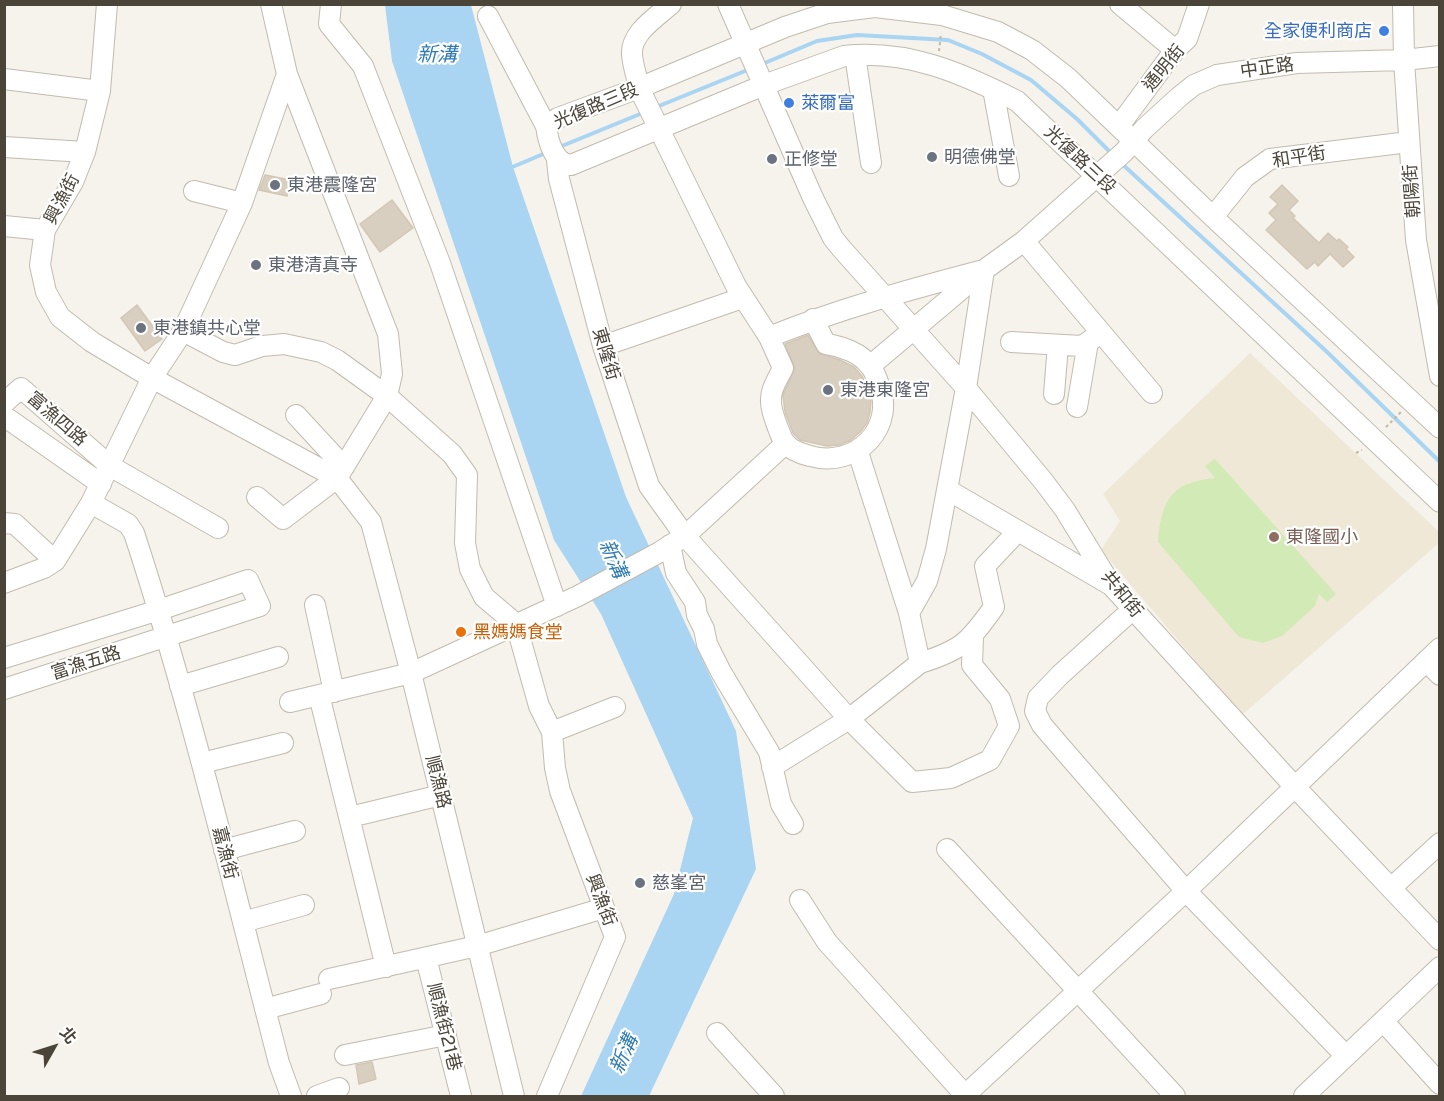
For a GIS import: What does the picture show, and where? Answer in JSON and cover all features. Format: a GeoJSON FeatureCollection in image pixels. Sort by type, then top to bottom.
{"type":"FeatureCollection","features":[{"type":"Feature","properties":{"kind":"street","name":"興漁街"},"geometry":{"type":"LineString","coordinates":[[107,4],[100,92],[85,152],[73,182],[45,230],[40,266],[46,292],[60,317],[92,342],[152,378],[341,472]]}},
{"type":"Feature","properties":{"kind":"street"},"geometry":{"type":"LineString","coordinates":[[257,497],[283,519],[341,472],[387,396],[392,374],[388,334],[287,74],[271,4]]}},
{"type":"Feature","properties":{"kind":"street"},"geometry":{"type":"LineString","coordinates":[[330,4],[329,24],[363,66],[440,263],[557,606]]}},
{"type":"Feature","properties":{"kind":"street"},"geometry":{"type":"LineString","coordinates":[[671,4],[634,40],[632,53],[639,88],[742,298],[769,337],[783,368],[775,380],[771,401],[785,444],[799,453],[819,459],[837,458],[858,452],[873,437],[882,418],[883,394],[870,366],[854,353],[826,344],[813,320]]}},
{"type":"Feature","properties":{"kind":"street"},"geometry":{"type":"LineString","coordinates":[[728,4],[813,198],[833,238],[912,329]]}},
{"type":"Feature","properties":{"kind":"street"},"geometry":{"type":"LineString","coordinates":[[1120,4],[1175,50]]}},
{"type":"Feature","properties":{"kind":"street","name":"通明街"},"geometry":{"type":"LineString","coordinates":[[1119,126],[1175,50],[1187,39],[1199,4]]}},
{"type":"Feature","properties":{"kind":"street","name":"朝陽街"},"geometry":{"type":"LineString","coordinates":[[1403,4],[1404,60],[1416,240],[1440,376]]}},
{"type":"Feature","properties":{"kind":"street","name":"光復路三段"},"geometry":{"type":"LineString","coordinates":[[1439,426],[1213,217],[1129,147],[1119,126],[1068,78],[1032,50],[998,32],[942,10],[875,7],[827,13],[785,27],[747,49],[558,118],[547,130],[557,160],[564,165],[571,165],[660,129],[762,81],[844,56],[896,57],[938,65],[993,88],[1017,101],[1102,171],[1440,502]]}},
{"type":"Feature","properties":{"kind":"street"},"geometry":{"type":"LineString","coordinates":[[488,16],[547,130]]}},
{"type":"Feature","properties":{"kind":"street"},"geometry":{"type":"LineString","coordinates":[[855,55],[871,163]]}},
{"type":"Feature","properties":{"kind":"street","name":"中正路"},"geometry":{"type":"LineString","coordinates":[[1102,171],[1179,97],[1194,85],[1217,75],[1297,63],[1404,60],[1440,56]]}},
{"type":"Feature","properties":{"kind":"street"},"geometry":{"type":"LineString","coordinates":[[4,583],[44,568],[55,561],[91,503],[152,378],[183,331],[242,203],[287,74]]}},
{"type":"Feature","properties":{"kind":"street"},"geometry":{"type":"LineString","coordinates":[[4,79],[100,92]]}},
{"type":"Feature","properties":{"kind":"street"},"geometry":{"type":"LineString","coordinates":[[993,88],[1009,176]]}},
{"type":"Feature","properties":{"kind":"street","name":"和平街"},"geometry":{"type":"LineString","coordinates":[[1213,217],[1245,177],[1270,159],[1409,142]]}},
{"type":"Feature","properties":{"kind":"street"},"geometry":{"type":"LineString","coordinates":[[4,147],[85,152]]}},
{"type":"Feature","properties":{"kind":"street","name":"東隆街"},"geometry":{"type":"LineString","coordinates":[[557,160],[559,179],[603,346],[648,486],[671,545],[912,782],[951,778],[990,760],[1009,726],[1000,699],[972,665],[973,637]]}},
{"type":"Feature","properties":{"kind":"street"},"geometry":{"type":"LineString","coordinates":[[870,366],[984,270],[1024,241],[1102,171]]}},
{"type":"Feature","properties":{"kind":"street"},"geometry":{"type":"LineString","coordinates":[[194,191],[242,203]]}},
{"type":"Feature","properties":{"kind":"street"},"geometry":{"type":"LineString","coordinates":[[4,226],[45,230]]}},
{"type":"Feature","properties":{"kind":"street"},"geometry":{"type":"LineString","coordinates":[[1024,241],[1095,338],[1152,393]]}},
{"type":"Feature","properties":{"kind":"street"},"geometry":{"type":"LineString","coordinates":[[769,337],[883,297],[984,270]]}},
{"type":"Feature","properties":{"kind":"street"},"geometry":{"type":"LineString","coordinates":[[909,613],[927,581],[936,549],[966,388],[984,270]]}},
{"type":"Feature","properties":{"kind":"street"},"geometry":{"type":"LineString","coordinates":[[603,346],[742,298]]}},
{"type":"Feature","properties":{"kind":"street","name":"共和街"},"geometry":{"type":"LineString","coordinates":[[912,329],[966,388],[1065,510],[1111,585],[1295,788],[1440,940]]}},
{"type":"Feature","properties":{"kind":"street"},"geometry":{"type":"LineString","coordinates":[[183,331],[223,352],[235,355],[262,346],[284,344],[321,352],[337,360],[387,396],[453,454],[467,475],[465,543],[470,569],[484,597],[516,624],[539,706],[552,732],[615,707]]}},
{"type":"Feature","properties":{"kind":"street"},"geometry":{"type":"LineString","coordinates":[[1011,342],[1082,346],[1095,338]]}},
{"type":"Feature","properties":{"kind":"street"},"geometry":{"type":"LineString","coordinates":[[1077,407],[1095,338]]}},
{"type":"Feature","properties":{"kind":"street"},"geometry":{"type":"LineString","coordinates":[[1054,394],[1058,345]]}},
{"type":"Feature","properties":{"kind":"street","name":"富漁四路"},"geometry":{"type":"LineString","coordinates":[[8,394],[21,388],[110,466]]}},
{"type":"Feature","properties":{"kind":"street","name":"順漁路"},"geometry":{"type":"LineString","coordinates":[[296,415],[341,472],[371,522],[411,673],[514,1096]]}},
{"type":"Feature","properties":{"kind":"street"},"geometry":{"type":"LineString","coordinates":[[4,416],[101,484]]}},
{"type":"Feature","properties":{"kind":"street"},"geometry":{"type":"LineString","coordinates":[[290,702],[411,673],[578,596],[671,545],[785,444]]}},
{"type":"Feature","properties":{"kind":"street"},"geometry":{"type":"LineString","coordinates":[[858,452],[909,613],[920,663]]}},
{"type":"Feature","properties":{"kind":"street"},"geometry":{"type":"LineString","coordinates":[[110,466],[218,528]]}},
{"type":"Feature","properties":{"kind":"street"},"geometry":{"type":"LineString","coordinates":[[948,490],[1111,585]]}},
{"type":"Feature","properties":{"kind":"street","name":"嘉漁街"},"geometry":{"type":"LineString","coordinates":[[91,503],[128,524],[134,533],[167,636],[279,1063],[291,1096]]}},
{"type":"Feature","properties":{"kind":"street"},"geometry":{"type":"LineString","coordinates":[[4,523],[15,524],[55,561]]}},
{"type":"Feature","properties":{"kind":"street"},"geometry":{"type":"LineString","coordinates":[[772,767],[849,719],[920,663],[948,654],[973,637],[994,607],[985,566],[1018,531]]}},
{"type":"Feature","properties":{"kind":"street"},"geometry":{"type":"LineString","coordinates":[[671,545],[676,573],[695,602],[707,644],[769,753],[781,804],[793,824]]}},
{"type":"Feature","properties":{"kind":"street","name":"富漁五路"},"geometry":{"type":"LineString","coordinates":[[4,658],[248,580],[260,606],[4,689]]}},
{"type":"Feature","properties":{"kind":"street"},"geometry":{"type":"LineString","coordinates":[[315,605],[327,694],[350,817],[386,967]]}},
{"type":"Feature","properties":{"kind":"street"},"geometry":{"type":"LineString","coordinates":[[1133,609],[1060,675],[1038,699],[1035,711],[1042,725],[1186,891],[1346,1056]]}},
{"type":"Feature","properties":{"kind":"street"},"geometry":{"type":"LineString","coordinates":[[180,686],[278,657]]}},
{"type":"Feature","properties":{"kind":"street"},"geometry":{"type":"LineString","coordinates":[[800,900],[826,942],[965,1096],[1295,788],[1435,661]]}},
{"type":"Feature","properties":{"kind":"street","name":"興漁街"},"geometry":{"type":"LineString","coordinates":[[547,1096],[615,937],[560,791],[555,768],[552,732]]}},
{"type":"Feature","properties":{"kind":"street"},"geometry":{"type":"LineString","coordinates":[[202,763],[283,743]]}},
{"type":"Feature","properties":{"kind":"street"},"geometry":{"type":"LineString","coordinates":[[350,817],[441,795]]}},
{"type":"Feature","properties":{"kind":"street"},"geometry":{"type":"LineString","coordinates":[[224,850],[295,831]]}},
{"type":"Feature","properties":{"kind":"street"},"geometry":{"type":"LineString","coordinates":[[1390,888],[1440,843]]}},
{"type":"Feature","properties":{"kind":"street"},"geometry":{"type":"LineString","coordinates":[[946,849],[1175,1096]]}},
{"type":"Feature","properties":{"kind":"street"},"geometry":{"type":"LineString","coordinates":[[243,922],[304,905]]}},
{"type":"Feature","properties":{"kind":"street"},"geometry":{"type":"LineString","coordinates":[[265,1009],[386,967],[477,946],[604,908]]}},
{"type":"Feature","properties":{"kind":"street","name":"順漁街21巷"},"geometry":{"type":"LineString","coordinates":[[426,958],[461,1096]]}},
{"type":"Feature","properties":{"kind":"street"},"geometry":{"type":"LineString","coordinates":[[1304,1096],[1440,967]]}},
{"type":"Feature","properties":{"kind":"street"},"geometry":{"type":"LineString","coordinates":[[1383,1021],[1440,1084]]}},
{"type":"Feature","properties":{"kind":"street"},"geometry":{"type":"LineString","coordinates":[[717,1033],[774,1096]]}},
{"type":"Feature","properties":{"kind":"street"},"geometry":{"type":"LineString","coordinates":[[345,1055],[446,1035]]}},
{"type":"Feature","properties":{"kind":"street"},"geometry":{"type":"LineString","coordinates":[[317,1096],[339,1088]]}},
{"type":"Feature","properties":{"kind":"path"},"geometry":{"type":"LineString","coordinates":[[938,65],[942,10]]}},
{"type":"Feature","properties":{"kind":"path"},"geometry":{"type":"LineString","coordinates":[[1387,426],[1398,415]]}},
{"type":"Feature","properties":{"kind":"shaded area","name":"東隆國小"},"geometry":{"type":"Polygon","coordinates":[[[1250,353],[1439,532],[1439,543],[1242,715],[1101,550],[1120,521],[1103,494],[1250,353]]]}},
{"type":"Feature","properties":{"kind":"green space"},"geometry":{"type":"Polygon","coordinates":[[[1215,459],[1336,594],[1327,602],[1319,594],[1315,606],[1282,636],[1263,643],[1239,637],[1158,542],[1162,515],[1171,496],[1188,484],[1215,478],[1205,466],[1215,459]]]}},
{"type":"Feature","properties":{"kind":"water","name":"新溝"},"geometry":{"type":"Polygon","coordinates":[[[385,5],[471,5],[513,167],[626,497],[736,731],[756,869],[649,1096],[581,1096],[674,894],[693,818],[601,614],[554,540],[392,61],[385,5]]]}},
{"type":"Feature","properties":{"kind":"building","name":"東港震隆宮"},"geometry":{"type":"Polygon","coordinates":[[[265,175],[290,180],[287,196],[259,190],[265,175]]]}},
{"type":"Feature","properties":{"kind":"building"},"geometry":{"type":"Polygon","coordinates":[[[1282,185],[1298,201],[1289,210],[1295,216],[1293,218],[1319,243],[1328,233],[1348,247],[1346,249],[1354,257],[1343,267],[1330,254],[1318,266],[1315,262],[1307,269],[1266,230],[1276,220],[1269,213],[1278,204],[1270,197],[1282,185]]]}},
{"type":"Feature","properties":{"kind":"building"},"geometry":{"type":"Polygon","coordinates":[[[392,200],[413,228],[380,252],[360,224],[392,200]]]}},
{"type":"Feature","properties":{"kind":"building","name":"東港鎮共心堂"},"geometry":{"type":"Polygon","coordinates":[[[137,305],[162,339],[145,351],[121,318],[137,305]]]}},
{"type":"Feature","properties":{"kind":"building","name":"東港東隆宮"},"geometry":{"type":"Polygon","coordinates":[[[808,335],[819,353],[854,367],[867,386],[871,400],[867,423],[851,440],[840,445],[827,446],[800,440],[793,433],[785,412],[783,395],[795,368],[785,344],[808,335]]]}},
{"type":"Feature","properties":{"kind":"building"},"geometry":{"type":"Polygon","coordinates":[[[372,1062],[376,1079],[359,1084],[356,1065],[372,1062]]]}},
{"type":"Feature","properties":{"kind":"waterway"},"geometry":{"type":"LineString","coordinates":[[760,65],[817,41],[857,35],[948,40],[982,54],[1031,80],[1077,119],[1113,155]]}},
{"type":"Feature","properties":{"kind":"waterway"},"geometry":{"type":"LineString","coordinates":[[654,108],[750,69]]}},
{"type":"Feature","properties":{"kind":"waterway"},"geometry":{"type":"LineString","coordinates":[[557,148],[645,112]]}},
{"type":"Feature","properties":{"kind":"waterway"},"geometry":{"type":"LineString","coordinates":[[510,168],[548,152]]}},
{"type":"Feature","properties":{"kind":"waterway"},"geometry":{"type":"LineString","coordinates":[[1121,163],[1326,351],[1440,462]]}},
{"type":"Feature","properties":{"kind":"place","name":"全家便利商店"},"geometry":{"type":"Point","coordinates":[1384,31]}},
{"type":"Feature","properties":{"kind":"place","name":"萊爾富"},"geometry":{"type":"Point","coordinates":[789,103]}},
{"type":"Feature","properties":{"kind":"place","name":"明德佛堂"},"geometry":{"type":"Point","coordinates":[932,157]}},
{"type":"Feature","properties":{"kind":"place","name":"正修堂"},"geometry":{"type":"Point","coordinates":[772,159]}},
{"type":"Feature","properties":{"kind":"place","name":"東港震隆宮"},"geometry":{"type":"Point","coordinates":[275,185]}},
{"type":"Feature","properties":{"kind":"place","name":"東港清真寺"},"geometry":{"type":"Point","coordinates":[256,265]}},
{"type":"Feature","properties":{"kind":"place","name":"東港鎮共心堂"},"geometry":{"type":"Point","coordinates":[141,328]}},
{"type":"Feature","properties":{"kind":"place","name":"東港東隆宮"},"geometry":{"type":"Point","coordinates":[828,390]}},
{"type":"Feature","properties":{"kind":"place","name":"東隆國小"},"geometry":{"type":"Point","coordinates":[1274,537]}},
{"type":"Feature","properties":{"kind":"place","name":"黑媽媽食堂"},"geometry":{"type":"Point","coordinates":[461,632]}},
{"type":"Feature","properties":{"kind":"place","name":"慈峯宮"},"geometry":{"type":"Point","coordinates":[640,883]}}]}
